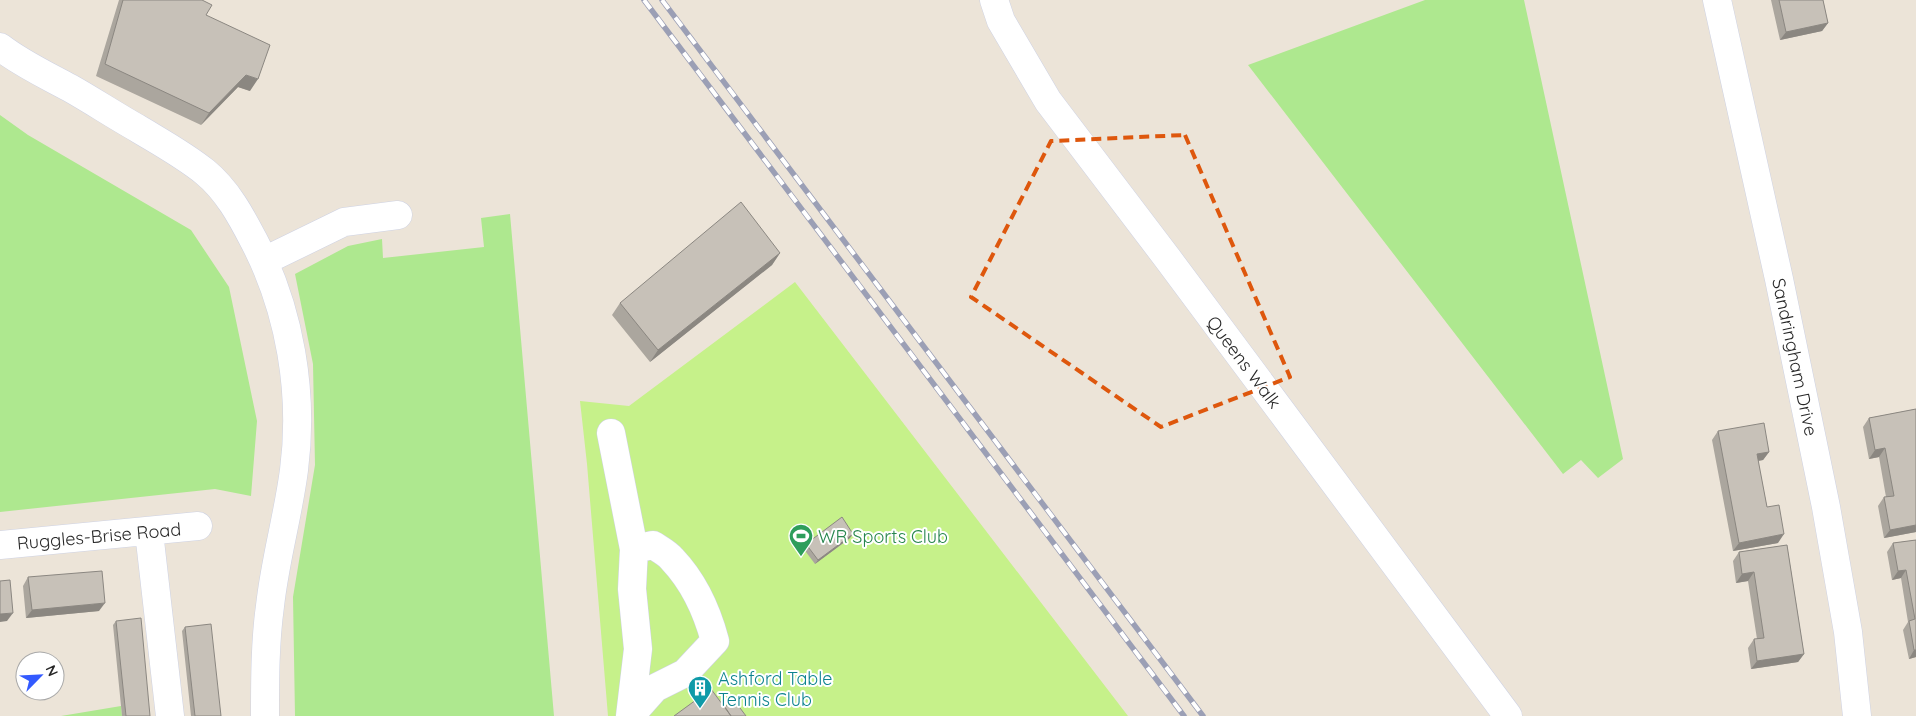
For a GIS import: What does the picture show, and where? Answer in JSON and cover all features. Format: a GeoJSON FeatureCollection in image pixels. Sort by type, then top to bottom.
{"type":"FeatureCollection","features":[{"type":"Feature","properties":{"kind":"street","name":"Queens Walk"},"geometry":{"type":"LineString","coordinates":[[994,0],[1001,21],[1048,101],[1508,716]]}},
{"type":"Feature","properties":{"kind":"street","name":"Sandringham Drive"},"geometry":{"type":"LineString","coordinates":[[1717,0],[1779,279],[1826,507],[1848,632],[1857,716]]}},
{"type":"Feature","properties":{"kind":"street"},"geometry":{"type":"LineString","coordinates":[[0,47],[15,59],[72,90],[182,155],[207,174],[228,196],[241,216],[264,261],[276,292],[294,369],[297,436],[294,471],[270,607],[264,716]]}},
{"type":"Feature","properties":{"kind":"street"},"geometry":{"type":"LineString","coordinates":[[264,261],[344,222],[398,215]]}},
{"type":"Feature","properties":{"kind":"street"},"geometry":{"type":"LineString","coordinates":[[611,433],[634,549],[632,589],[638,649],[631,715]]}},
{"type":"Feature","properties":{"kind":"street","name":"Ruggles-Brise Road"},"geometry":{"type":"LineString","coordinates":[[0,545],[198,526]]}},
{"type":"Feature","properties":{"kind":"street"},"geometry":{"type":"LineString","coordinates":[[149,532],[170,716]]}},
{"type":"Feature","properties":{"kind":"street"},"geometry":{"type":"LineString","coordinates":[[631,715],[655,688],[685,672],[715,641],[710,623],[696,590],[671,558],[653,545],[634,549]]}},
{"type":"Feature","properties":{"kind":"highlighted area"},"geometry":{"type":"Polygon","coordinates":[[[1185,135],[1290,377],[1161,427],[971,297],[1051,141],[1185,135]]]}},
{"type":"Feature","properties":{"kind":"green space"},"geometry":{"type":"Polygon","coordinates":[[[1425,0],[1524,0],[1623,459],[1598,478],[1581,460],[1563,474],[1248,65],[1425,0]]]}},
{"type":"Feature","properties":{"kind":"green space"},"geometry":{"type":"Polygon","coordinates":[[[0,115],[28,135],[191,230],[229,287],[257,421],[251,496],[215,489],[0,512],[0,115]]]}},
{"type":"Feature","properties":{"kind":"green space"},"geometry":{"type":"Polygon","coordinates":[[[510,214],[554,716],[295,716],[293,597],[315,465],[313,364],[295,274],[348,246],[382,239],[383,258],[484,247],[481,218],[510,214]]]}},
{"type":"Feature","properties":{"kind":"green space","name":"WR Sports Club"},"geometry":{"type":"Polygon","coordinates":[[[795,282],[1128,716],[608,716],[580,401],[629,406],[795,282]]]}},
{"type":"Feature","properties":{"kind":"green space"},"geometry":{"type":"Polygon","coordinates":[[[121,706],[122,716],[61,716],[121,706]]]}},
{"type":"Feature","properties":{"kind":"building"},"geometry":{"type":"Polygon","coordinates":[[[123,0],[202,0],[212,5],[206,15],[270,45],[258,79],[246,75],[209,113],[105,64],[123,0]]]}},
{"type":"Feature","properties":{"kind":"building"},"geometry":{"type":"Polygon","coordinates":[[[1779,0],[1823,0],[1828,23],[1786,32],[1779,0]]]}},
{"type":"Feature","properties":{"kind":"building"},"geometry":{"type":"Polygon","coordinates":[[[741,202],[780,253],[658,350],[620,303],[741,202]]]}},
{"type":"Feature","properties":{"kind":"building"},"geometry":{"type":"Polygon","coordinates":[[[1916,409],[1916,525],[1890,530],[1884,497],[1894,496],[1885,448],[1875,450],[1869,418],[1916,409]]]}},
{"type":"Feature","properties":{"kind":"building"},"geometry":{"type":"Polygon","coordinates":[[[1764,423],[1769,452],[1757,454],[1767,507],[1779,505],[1784,534],[1739,543],[1718,431],[1764,423]]]}},
{"type":"Feature","properties":{"kind":"building"},"geometry":{"type":"Polygon","coordinates":[[[842,517],[853,534],[818,560],[806,544],[842,517]]]}},
{"type":"Feature","properties":{"kind":"building"},"geometry":{"type":"Polygon","coordinates":[[[1916,540],[1916,650],[1914,650],[1909,621],[1915,619],[1906,570],[1898,571],[1893,543],[1916,540]]]}},
{"type":"Feature","properties":{"kind":"building"},"geometry":{"type":"Polygon","coordinates":[[[1787,545],[1804,654],[1757,661],[1754,639],[1764,638],[1754,572],[1742,574],[1739,552],[1787,545]]]}},
{"type":"Feature","properties":{"kind":"building"},"geometry":{"type":"Polygon","coordinates":[[[102,571],[105,603],[32,610],[28,577],[102,571]]]}},
{"type":"Feature","properties":{"kind":"building"},"geometry":{"type":"Polygon","coordinates":[[[10,580],[13,613],[0,614],[0,581],[10,580]]]}},
{"type":"Feature","properties":{"kind":"building"},"geometry":{"type":"Polygon","coordinates":[[[141,618],[150,716],[126,716],[116,621],[141,618]]]}},
{"type":"Feature","properties":{"kind":"building"},"geometry":{"type":"Polygon","coordinates":[[[211,624],[221,716],[195,716],[185,627],[211,624]]]}},
{"type":"Feature","properties":{"kind":"building"},"geometry":{"type":"Polygon","coordinates":[[[711,689],[731,716],[674,716],[711,689]]]}},
{"type":"Feature","properties":{"kind":"building"},"geometry":{"type":"Polygon","coordinates":[[[734,700],[746,716],[731,716],[725,707],[734,700]]]}},
{"type":"Feature","properties":{"kind":"railway"},"geometry":{"type":"LineString","coordinates":[[644,0],[1184,716]]}},
{"type":"Feature","properties":{"kind":"railway"},"geometry":{"type":"LineString","coordinates":[[662,0],[1203,716]]}},
{"type":"Feature","properties":{"kind":"place","name":"WR Sports Club"},"geometry":{"type":"Point","coordinates":[801,557]}},
{"type":"Feature","properties":{"kind":"place","name":"Ashford Table Tennis Club"},"geometry":{"type":"Point","coordinates":[700,709]}}]}
